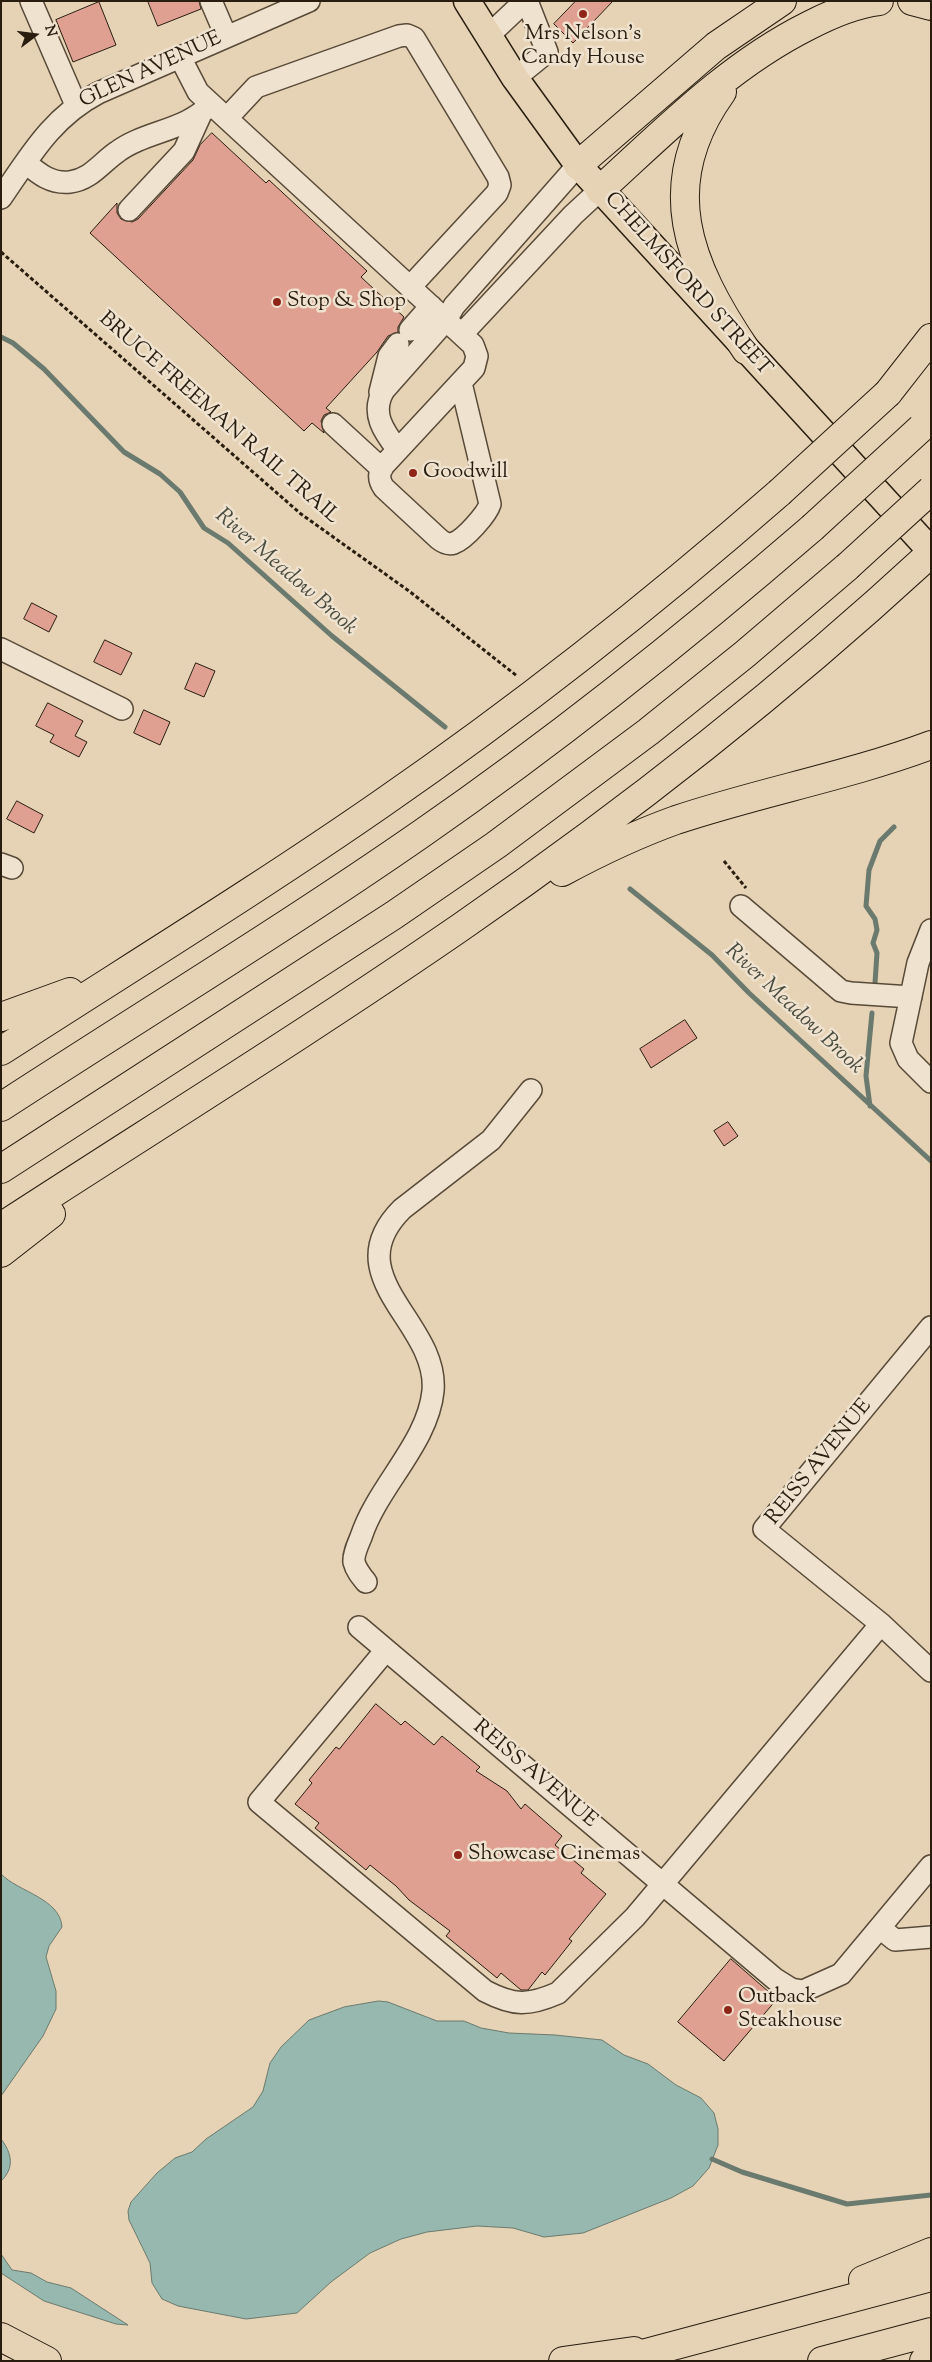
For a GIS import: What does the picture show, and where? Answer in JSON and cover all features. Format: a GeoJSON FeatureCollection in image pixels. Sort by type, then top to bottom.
{"type":"FeatureCollection","features":[{"type":"Feature","properties":{"kind":"highway"},"geometry":{"type":"LineString","coordinates":[[578,165],[716,46],[782,1]]}},
{"type":"Feature","properties":{"kind":"highway"},"geometry":{"type":"LineString","coordinates":[[600,190],[699,100],[739,68],[778,42],[821,19],[856,6],[879,1]]}},
{"type":"Feature","properties":{"kind":"highway"},"geometry":{"type":"LineString","coordinates":[[912,1],[931,6]]}},
{"type":"Feature","properties":{"kind":"highway"},"geometry":{"type":"LineString","coordinates":[[739,68],[720,94],[699,130],[688,167],[685,206],[693,252],[702,275],[714,300],[746,350]]}},
{"type":"Feature","properties":{"kind":"highway"},"geometry":{"type":"LineString","coordinates":[[888,393],[931,338]]}},
{"type":"Feature","properties":{"kind":"highway"},"geometry":{"type":"LineString","coordinates":[[1,1051],[329,840],[460,747],[626,622],[779,493],[931,352]]}},
{"type":"Feature","properties":{"kind":"highway"},"geometry":{"type":"LineString","coordinates":[[1,1107],[370,869],[473,797],[671,648],[812,528],[926,423]]}},
{"type":"Feature","properties":{"kind":"highway"},"geometry":{"type":"LineString","coordinates":[[1,1169],[394,915],[496,845],[655,727],[847,567],[931,490]]}},
{"type":"Feature","properties":{"kind":"highway"},"geometry":{"type":"LineString","coordinates":[[1,1227],[460,928],[588,836],[687,761],[783,684],[878,602],[931,552]]}},
{"type":"Feature","properties":{"kind":"highway"},"geometry":{"type":"LineString","coordinates":[[460,928],[585,860],[651,830],[704,812],[931,745]]}},
{"type":"Feature","properties":{"kind":"highway"},"geometry":{"type":"LineString","coordinates":[[1,1017],[65,994],[170,942]]}},
{"type":"Feature","properties":{"kind":"highway"},"geometry":{"type":"LineString","coordinates":[[1,1253],[199,1098]]}},
{"type":"Feature","properties":{"kind":"highway"},"geometry":{"type":"LineString","coordinates":[[762,2321],[931,2252]]}},
{"type":"Feature","properties":{"kind":"highway"},"geometry":{"type":"LineString","coordinates":[[616,2361],[931,2277]]}},
{"type":"Feature","properties":{"kind":"highway"},"geometry":{"type":"LineString","coordinates":[[822,2361],[931,2332]]}},
{"type":"Feature","properties":{"kind":"highway"},"geometry":{"type":"LineString","coordinates":[[1,2337],[47,2361]]}},
{"type":"Feature","properties":{"kind":"highway"},"geometry":{"type":"LineString","coordinates":[[564,2361],[668,2346]]}},
{"type":"Feature","properties":{"kind":"highway"},"geometry":{"type":"LineString","coordinates":[[1,2349],[34,2361]]}},
{"type":"Feature","properties":{"kind":"highway"},"geometry":{"type":"LineString","coordinates":[[924,2361],[931,2358]]}},
{"type":"Feature","properties":{"kind":"main road","name":"CHELMSFORD STREET"},"geometry":{"type":"LineString","coordinates":[[467,1],[515,78],[578,165],[931,552]]}},
{"type":"Feature","properties":{"kind":"street"},"geometry":{"type":"LineString","coordinates":[[31,1],[76,106]]}},
{"type":"Feature","properties":{"kind":"street"},"geometry":{"type":"LineString","coordinates":[[211,1],[226,36]]}},
{"type":"Feature","properties":{"kind":"street","name":"GLEN AVENUE"},"geometry":{"type":"LineString","coordinates":[[1,198],[48,132],[76,106],[98,93],[226,36],[262,10],[309,1]]}},
{"type":"Feature","properties":{"kind":"street"},"geometry":{"type":"LineString","coordinates":[[488,36],[526,1],[547,52],[515,78]]}},
{"type":"Feature","properties":{"kind":"street"},"geometry":{"type":"LineString","coordinates":[[227,118],[256,87],[400,36],[407,35],[414,38],[500,183],[497,193],[410,286]]}},
{"type":"Feature","properties":{"kind":"street"},"geometry":{"type":"LineString","coordinates":[[180,57],[206,110],[227,118],[473,345],[477,356],[474,368],[461,382],[398,450],[382,469],[379,478],[384,488],[444,543],[458,541],[484,515],[490,504],[461,382]]}},
{"type":"Feature","properties":{"kind":"street"},"geometry":{"type":"LineString","coordinates":[[26,163],[52,180],[74,182],[89,176],[120,150],[206,110]]}},
{"type":"Feature","properties":{"kind":"street"},"geometry":{"type":"LineString","coordinates":[[129,210],[187,146],[206,110]]}},
{"type":"Feature","properties":{"kind":"street"},"geometry":{"type":"LineString","coordinates":[[454,327],[454,306],[578,165]]}},
{"type":"Feature","properties":{"kind":"street"},"geometry":{"type":"LineString","coordinates":[[378,400],[384,390],[600,190]]}},
{"type":"Feature","properties":{"kind":"street"},"geometry":{"type":"LineString","coordinates":[[398,450],[382,425],[378,413],[378,400],[389,356],[431,306]]}},
{"type":"Feature","properties":{"kind":"street"},"geometry":{"type":"LineString","coordinates":[[333,424],[382,469]]}},
{"type":"Feature","properties":{"kind":"street"},"geometry":{"type":"LineString","coordinates":[[1,649],[122,709]]}},
{"type":"Feature","properties":{"kind":"street"},"geometry":{"type":"LineString","coordinates":[[741,906],[841,991],[911,997]]}},
{"type":"Feature","properties":{"kind":"street"},"geometry":{"type":"LineString","coordinates":[[931,930],[921,952],[901,1043],[908,1059],[931,1082]]}},
{"type":"Feature","properties":{"kind":"street"},"geometry":{"type":"LineString","coordinates":[[366,1582],[357,1572],[354,1561],[365,1524],[379,1496],[417,1436],[429,1409],[433,1390],[430,1367],[423,1348],[382,1277],[378,1250],[382,1234],[402,1209],[491,1140],[531,1090]]}},
{"type":"Feature","properties":{"kind":"street","name":"REISS AVENUE"},"geometry":{"type":"LineString","coordinates":[[931,1328],[764,1529],[881,1624],[931,1670]]}},
{"type":"Feature","properties":{"kind":"street"},"geometry":{"type":"LineString","coordinates":[[386,1650],[259,1802],[486,1991],[506,2001],[523,2004],[542,2000],[558,1993],[636,1916],[881,1624]]}},
{"type":"Feature","properties":{"kind":"street","name":"REISS AVENUE"},"geometry":{"type":"LineString","coordinates":[[359,1627],[775,1979],[791,1989],[803,1990],[841,1974],[931,1866]]}},
{"type":"Feature","properties":{"kind":"street"},"geometry":{"type":"LineString","coordinates":[[880,1928],[895,1940],[931,1937]]}},
{"type":"Feature","properties":{"kind":"path","name":"BRUCE FREEMAN RAIL TRAIL"},"geometry":{"type":"LineString","coordinates":[[1,252],[301,514],[409,591],[517,676]]}},
{"type":"Feature","properties":{"kind":"water"},"geometry":{"type":"Polygon","coordinates":[[[1,1874],[17,1886],[46,1902],[60,1917],[62,1927],[49,1946],[46,1957],[56,1991],[56,2009],[43,2036],[1,2096],[1,1874]]]}},
{"type":"Feature","properties":{"kind":"water"},"geometry":{"type":"Polygon","coordinates":[[[379,2001],[388,2002],[437,2021],[464,2021],[481,2028],[509,2033],[602,2040],[624,2055],[648,2064],[676,2085],[701,2098],[714,2113],[718,2129],[718,2145],[709,2168],[693,2186],[671,2198],[583,2233],[544,2237],[513,2228],[477,2226],[427,2232],[401,2239],[370,2253],[331,2282],[297,2313],[246,2319],[178,2306],[162,2299],[152,2283],[150,2263],[129,2220],[128,2211],[131,2202],[157,2173],[175,2158],[192,2152],[206,2139],[253,2107],[263,2091],[270,2063],[281,2047],[309,2020],[344,2007],[379,2001]]]}},
{"type":"Feature","properties":{"kind":"water"},"geometry":{"type":"Polygon","coordinates":[[[1,2139],[10,2155],[10,2166],[1,2181],[1,2139]]]}},
{"type":"Feature","properties":{"kind":"water"},"geometry":{"type":"Polygon","coordinates":[[[1,2254],[12,2270],[31,2273],[47,2282],[71,2288],[128,2325],[116,2324],[44,2301],[1,2273],[1,2254]]]}},
{"type":"Feature","properties":{"kind":"building"},"geometry":{"type":"Polygon","coordinates":[[[148,1],[199,1],[201,9],[158,26],[148,1]]]}},
{"type":"Feature","properties":{"kind":"building"},"geometry":{"type":"Polygon","coordinates":[[[576,1],[613,1],[573,43],[554,24],[576,1]]]}},
{"type":"Feature","properties":{"kind":"building"},"geometry":{"type":"Polygon","coordinates":[[[99,2],[116,45],[73,62],[56,20],[99,2]]]}},
{"type":"Feature","properties":{"kind":"building"},"geometry":{"type":"Polygon","coordinates":[[[212,133],[266,183],[269,180],[367,271],[361,277],[404,317],[398,327],[398,332],[388,336],[377,352],[326,408],[331,412],[324,415],[321,421],[324,433],[312,423],[304,431],[90,233],[117,203],[117,213],[121,219],[132,222],[138,219],[193,160],[200,145],[212,133]]]}},
{"type":"Feature","properties":{"kind":"building"},"geometry":{"type":"Polygon","coordinates":[[[32,603],[57,616],[49,632],[24,619],[32,603]]]}},
{"type":"Feature","properties":{"kind":"building"},"geometry":{"type":"Polygon","coordinates":[[[105,640],[132,653],[121,675],[94,662],[105,640]]]}},
{"type":"Feature","properties":{"kind":"building"},"geometry":{"type":"Polygon","coordinates":[[[196,663],[215,671],[204,697],[185,689],[196,663]]]}},
{"type":"Feature","properties":{"kind":"building"},"geometry":{"type":"Polygon","coordinates":[[[48,703],[83,721],[75,736],[87,742],[79,757],[50,742],[54,735],[36,726],[48,703]]]}},
{"type":"Feature","properties":{"kind":"building"},"geometry":{"type":"Polygon","coordinates":[[[144,710],[170,722],[160,745],[134,733],[144,710]]]}},
{"type":"Feature","properties":{"kind":"building"},"geometry":{"type":"Polygon","coordinates":[[[17,801],[43,815],[34,833],[7,819],[17,801]]]}},
{"type":"Feature","properties":{"kind":"building"},"geometry":{"type":"Polygon","coordinates":[[[685,1020],[697,1038],[651,1068],[640,1049],[685,1020]]]}},
{"type":"Feature","properties":{"kind":"building"},"geometry":{"type":"Polygon","coordinates":[[[728,1122],[738,1136],[724,1146],[714,1131],[728,1122]]]}},
{"type":"Feature","properties":{"kind":"building","name":"Showcase Cinemas"},"geometry":{"type":"Polygon","coordinates":[[[376,1704],[401,1725],[405,1721],[434,1745],[442,1736],[480,1767],[476,1771],[507,1791],[521,1809],[525,1804],[562,1836],[555,1845],[584,1869],[581,1873],[606,1894],[569,1939],[572,1941],[545,1975],[542,1972],[528,1990],[521,1990],[501,1973],[497,1978],[446,1936],[450,1931],[409,1900],[396,1886],[370,1865],[366,1870],[315,1828],[319,1823],[295,1804],[312,1783],[309,1780],[336,1747],[339,1749],[376,1704]]]}},
{"type":"Feature","properties":{"kind":"building","name":"Outback Steakhouse"},"geometry":{"type":"Polygon","coordinates":[[[731,1959],[777,1999],[724,2061],[678,2022],[731,1959]]]}},
{"type":"Feature","properties":{"kind":"waterway","name":"River Meadow Brook"},"geometry":{"type":"LineString","coordinates":[[1,337],[13,343],[44,369],[124,452],[160,474],[180,492],[204,528],[228,543],[332,636],[445,727]]}},
{"type":"Feature","properties":{"kind":"waterway"},"geometry":{"type":"LineString","coordinates":[[875,983],[877,953],[873,943],[877,930],[875,919],[866,906],[869,870],[880,841],[894,827]]}},
{"type":"Feature","properties":{"kind":"waterway","name":"River Meadow Brook"},"geometry":{"type":"LineString","coordinates":[[630,889],[712,955],[749,993],[931,1161]]}},
{"type":"Feature","properties":{"kind":"waterway"},"geometry":{"type":"LineString","coordinates":[[870,1106],[866,1076],[872,1013]]}},
{"type":"Feature","properties":{"kind":"waterway"},"geometry":{"type":"LineString","coordinates":[[712,2159],[742,2172],[847,2204],[931,2195]]}},
{"type":"Feature","properties":{"kind":"place","name":"Mrs Nelson's Candy House"},"geometry":{"type":"Point","coordinates":[583,14]}},
{"type":"Feature","properties":{"kind":"place","name":"Stop & Shop"},"geometry":{"type":"Point","coordinates":[277,302]}},
{"type":"Feature","properties":{"kind":"place","name":"Goodwill"},"geometry":{"type":"Point","coordinates":[413,473]}},
{"type":"Feature","properties":{"kind":"place","name":"Showcase Cinemas"},"geometry":{"type":"Point","coordinates":[458,1855]}},
{"type":"Feature","properties":{"kind":"place","name":"Outback Steakhouse"},"geometry":{"type":"Point","coordinates":[728,2010]}}]}
